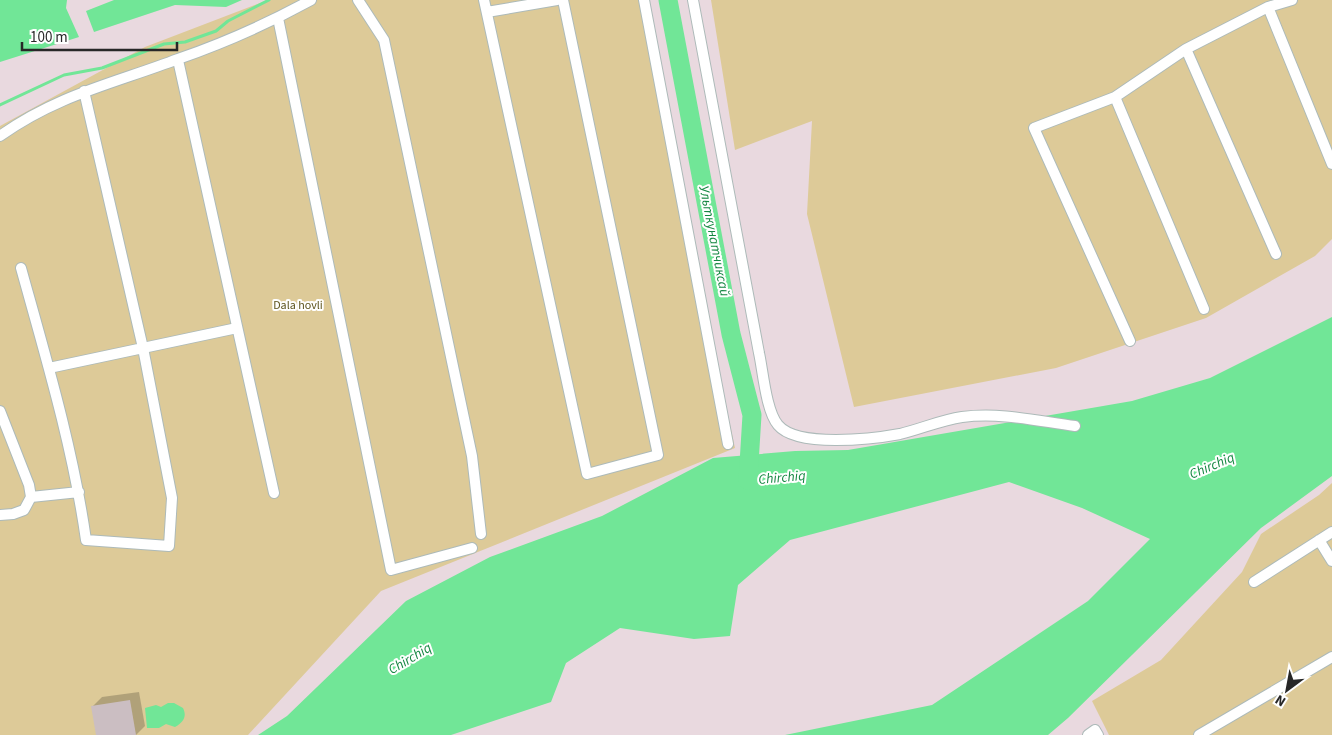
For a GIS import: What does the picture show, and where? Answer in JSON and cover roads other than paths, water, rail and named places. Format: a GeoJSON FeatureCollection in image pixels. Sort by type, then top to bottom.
{"type":"FeatureCollection","features":[{"type":"Feature","properties":{"kind":"street"},"geometry":{"type":"LineString","coordinates":[[0,136],[20,122],[84,91],[178,60],[278,18],[311,0]]}},
{"type":"Feature","properties":{"kind":"street"},"geometry":{"type":"LineString","coordinates":[[358,0],[384,40],[472,456],[481,534]]}},
{"type":"Feature","properties":{"kind":"street"},"geometry":{"type":"LineString","coordinates":[[484,0],[587,474],[658,455],[563,0]]}},
{"type":"Feature","properties":{"kind":"street"},"geometry":{"type":"LineString","coordinates":[[487,12],[557,0]]}},
{"type":"Feature","properties":{"kind":"street"},"geometry":{"type":"LineString","coordinates":[[644,0],[728,444]]}},
{"type":"Feature","properties":{"kind":"street"},"geometry":{"type":"LineString","coordinates":[[693,0],[758,353],[771,409],[778,425],[790,434],[815,439],[847,439],[899,434],[962,417],[1011,415],[1075,426]]}},
{"type":"Feature","properties":{"kind":"street"},"geometry":{"type":"LineString","coordinates":[[1130,341],[1034,128],[1115,97],[1186,49],[1268,7],[1292,0]]}},
{"type":"Feature","properties":{"kind":"street"},"geometry":{"type":"LineString","coordinates":[[1268,7],[1332,164]]}},
{"type":"Feature","properties":{"kind":"street"},"geometry":{"type":"LineString","coordinates":[[278,18],[391,570],[472,548]]}},
{"type":"Feature","properties":{"kind":"street"},"geometry":{"type":"LineString","coordinates":[[1186,49],[1276,254]]}},
{"type":"Feature","properties":{"kind":"street"},"geometry":{"type":"LineString","coordinates":[[178,60],[274,493]]}},
{"type":"Feature","properties":{"kind":"street"},"geometry":{"type":"LineString","coordinates":[[21,268],[49,368],[79,492],[86,540],[168,546],[172,498],[143,348],[84,91]]}},
{"type":"Feature","properties":{"kind":"street"},"geometry":{"type":"LineString","coordinates":[[1115,97],[1204,309]]}},
{"type":"Feature","properties":{"kind":"street"},"geometry":{"type":"LineString","coordinates":[[49,368],[237,328]]}},
{"type":"Feature","properties":{"kind":"street"},"geometry":{"type":"LineString","coordinates":[[0,411],[29,484],[31,497],[24,510],[13,514],[0,515]]}},
{"type":"Feature","properties":{"kind":"street"},"geometry":{"type":"LineString","coordinates":[[31,497],[79,492]]}},
{"type":"Feature","properties":{"kind":"street"},"geometry":{"type":"LineString","coordinates":[[1254,582],[1332,532]]}},
{"type":"Feature","properties":{"kind":"street"},"geometry":{"type":"LineString","coordinates":[[1319,540],[1332,561]]}},
{"type":"Feature","properties":{"kind":"street"},"geometry":{"type":"LineString","coordinates":[[1200,735],[1332,657]]}},
{"type":"Feature","properties":{"kind":"water"},"geometry":{"type":"Polygon","coordinates":[[[0,0],[67,0],[66,8],[79,37],[0,62],[0,0]]]}},
{"type":"Feature","properties":{"kind":"water"},"geometry":{"type":"Polygon","coordinates":[[[114,0],[242,0],[226,7],[175,5],[94,32],[86,11],[114,0]]]}},
{"type":"Feature","properties":{"kind":"water","name":"Chirchiq"},"geometry":{"type":"Polygon","coordinates":[[[1332,317],[1332,476],[1261,528],[1068,718],[1048,735],[785,735],[932,705],[1088,601],[1150,539],[1082,508],[1009,482],[790,540],[738,585],[730,636],[694,639],[620,628],[566,663],[551,702],[451,735],[258,735],[287,716],[406,601],[490,557],[602,516],[713,458],[795,451],[848,450],[1132,401],[1210,378],[1332,317]]]}},
{"type":"Feature","properties":{"kind":"water"},"geometry":{"type":"Polygon","coordinates":[[[168,703],[174,703],[183,708],[185,716],[183,721],[175,727],[166,724],[159,728],[147,728],[145,708],[156,705],[161,707],[168,703]]]}},
{"type":"Feature","properties":{"kind":"waterway"},"geometry":{"type":"LineString","coordinates":[[0,105],[64,75],[102,68],[164,44],[185,42],[216,31],[228,21],[269,0]]}},
{"type":"Feature","properties":{"kind":"waterway","name":"Ульткунатчиксай"},"geometry":{"type":"LineString","coordinates":[[668,0],[731,334],[752,415],[748,480]]}},
{"type":"Feature","properties":{"kind":"park label","name":"Dala hovli"},"geometry":{"type":"Point","coordinates":[298,305]}}]}
